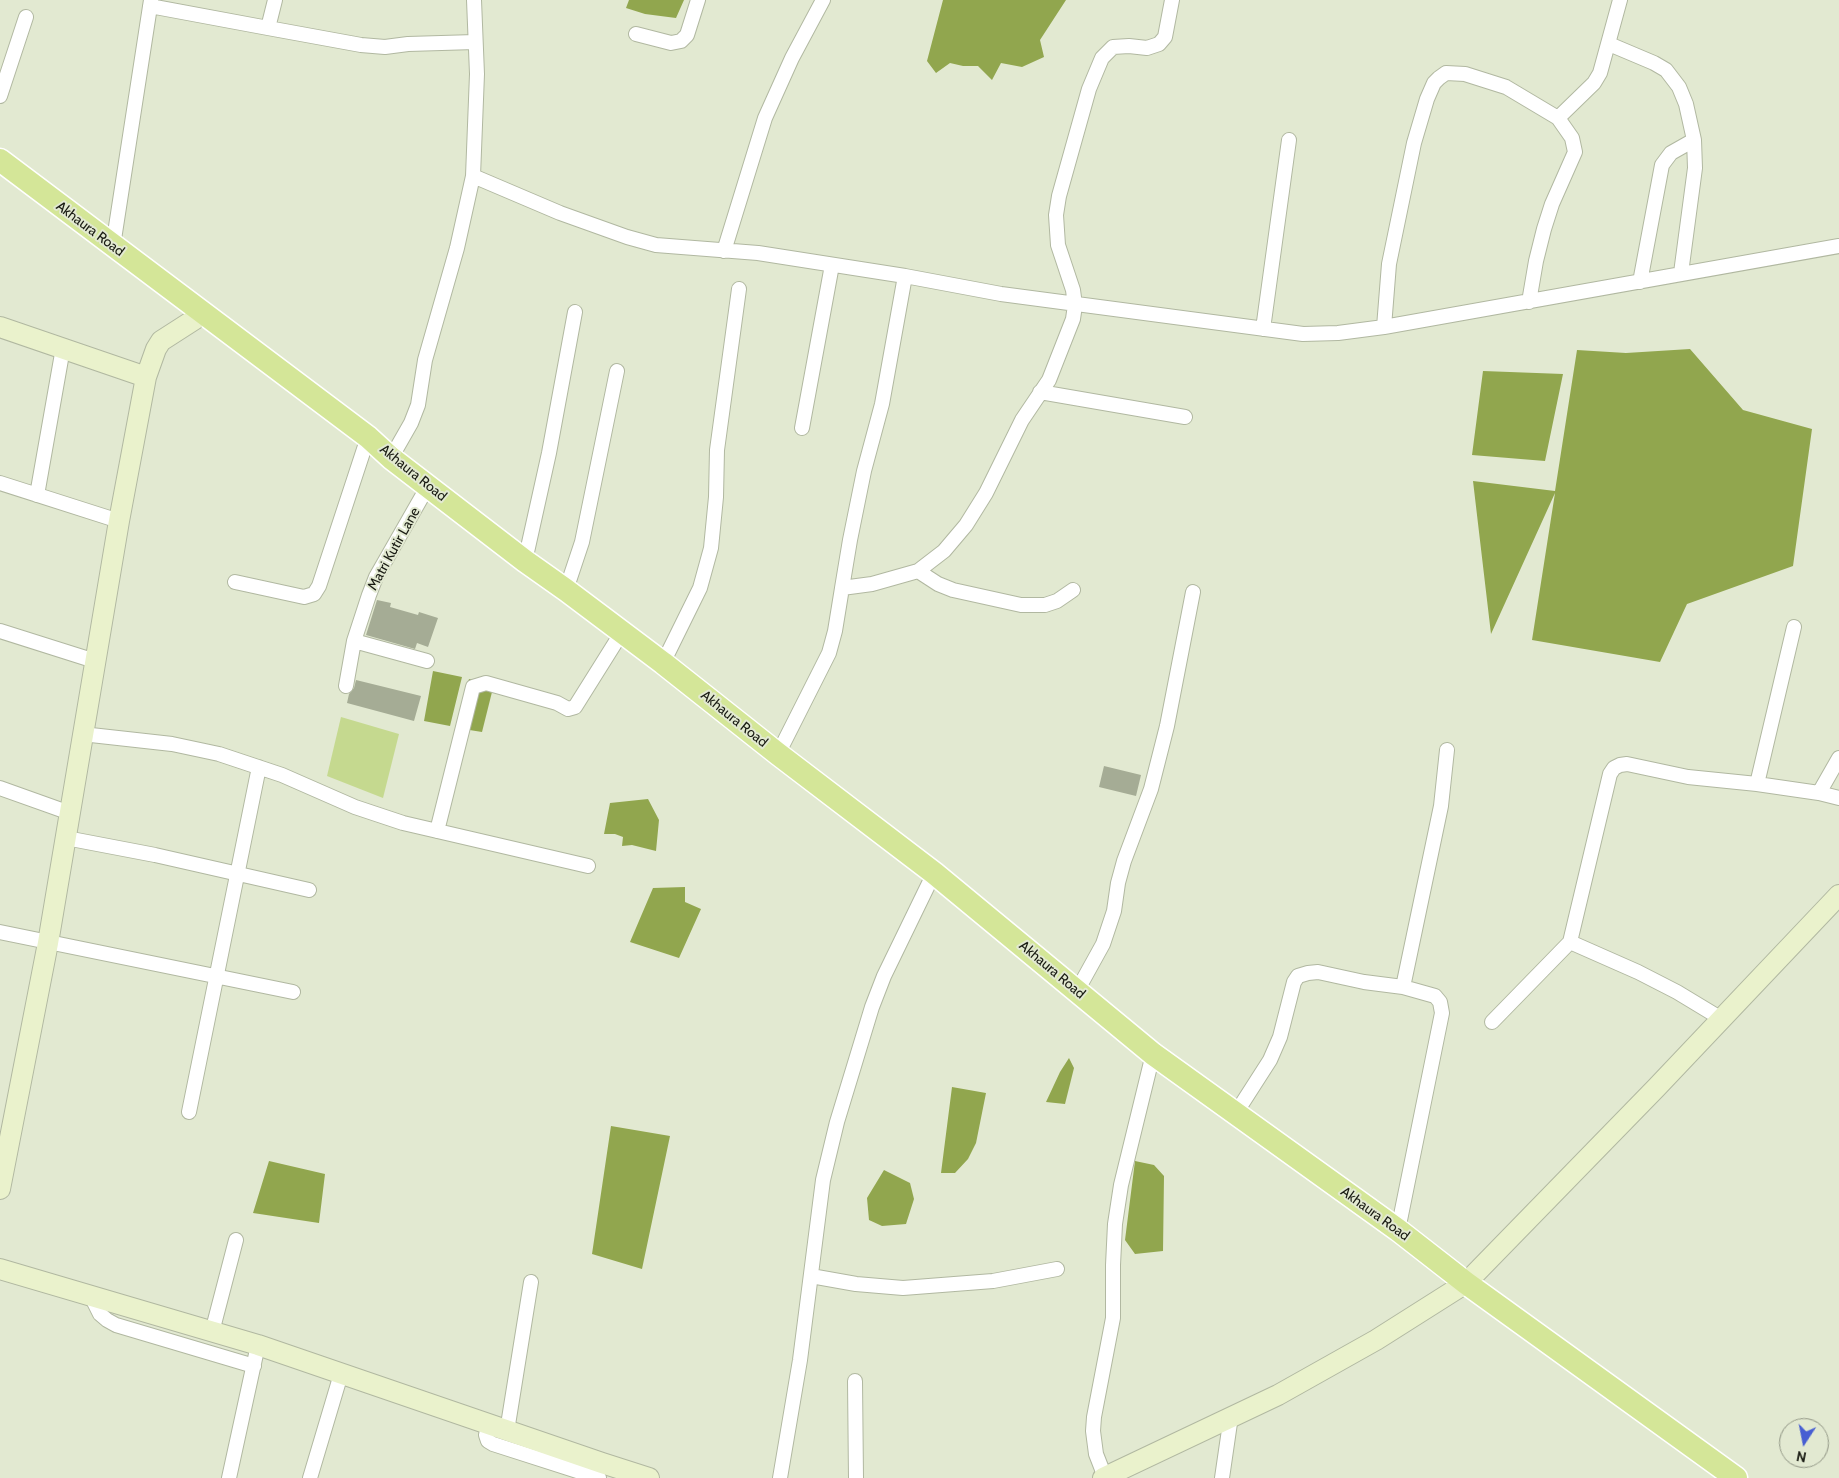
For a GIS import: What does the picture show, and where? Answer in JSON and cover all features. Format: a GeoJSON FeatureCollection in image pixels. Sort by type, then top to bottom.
{"type":"FeatureCollection","features":[{"type":"Feature","properties":{"kind":"main road","name":"Akhaura Road"},"geometry":{"type":"LineString","coordinates":[[0,160],[368,437],[391,458],[525,561],[663,662],[778,754],[934,873],[1153,1054],[1398,1230],[1466,1283],[1736,1478]]}},
{"type":"Feature","properties":{"kind":"street"},"geometry":{"type":"LineString","coordinates":[[268,28],[275,0]]}},
{"type":"Feature","properties":{"kind":"street"},"geometry":{"type":"LineString","coordinates":[[391,458],[411,423],[418,405],[425,360],[457,248],[472,176],[478,74],[474,0]]}},
{"type":"Feature","properties":{"kind":"street"},"geometry":{"type":"LineString","coordinates":[[636,34],[671,43],[680,41],[687,35],[698,0]]}},
{"type":"Feature","properties":{"kind":"street"},"geometry":{"type":"LineString","coordinates":[[724,251],[766,118],[792,58],[823,0]]}},
{"type":"Feature","properties":{"kind":"street"},"geometry":{"type":"LineString","coordinates":[[842,588],[872,584],[918,571],[944,551],[966,524],[986,493],[1022,420],[1049,380],[1073,318],[1075,305],[1073,290],[1058,245],[1056,215],[1059,196],[1089,89],[1102,58],[1113,47],[1147,48],[1159,44],[1165,37],[1172,0]]}},
{"type":"Feature","properties":{"kind":"street"},"geometry":{"type":"LineString","coordinates":[[1558,118],[1594,83],[1600,73],[1620,0]]}},
{"type":"Feature","properties":{"kind":"street"},"geometry":{"type":"LineString","coordinates":[[113,246],[150,3],[360,45],[385,47],[408,44],[475,42]]}},
{"type":"Feature","properties":{"kind":"street"},"geometry":{"type":"LineString","coordinates":[[0,96],[26,17]]}},
{"type":"Feature","properties":{"kind":"street"},"geometry":{"type":"LineString","coordinates":[[1608,44],[1654,63],[1672,77],[1679,87],[1686,104],[1694,140],[1695,168],[1682,273]]}},
{"type":"Feature","properties":{"kind":"street"},"geometry":{"type":"LineString","coordinates":[[1384,326],[1389,264],[1414,143],[1427,99],[1439,78],[1446,73],[1465,74],[1506,87],[1558,118],[1572,138],[1575,152],[1552,204],[1544,229],[1529,302]]}},
{"type":"Feature","properties":{"kind":"street"},"geometry":{"type":"LineString","coordinates":[[1263,328],[1288,140]]}},
{"type":"Feature","properties":{"kind":"street"},"geometry":{"type":"LineString","coordinates":[[1640,282],[1662,165],[1671,153],[1694,140]]}},
{"type":"Feature","properties":{"kind":"street"},"geometry":{"type":"LineString","coordinates":[[472,176],[560,213],[627,237],[656,245],[758,253],[1075,305],[1303,334],[1338,333],[1384,326],[1839,246]]}},
{"type":"Feature","properties":{"kind":"street"},"geometry":{"type":"LineString","coordinates":[[802,428],[832,265]]}},
{"type":"Feature","properties":{"kind":"street"},"geometry":{"type":"LineString","coordinates":[[778,754],[829,653],[835,631],[850,540],[864,471],[882,404],[905,276]]}},
{"type":"Feature","properties":{"kind":"street"},"geometry":{"type":"LineString","coordinates":[[663,662],[700,588],[711,548],[716,497],[717,450],[739,289]]}},
{"type":"Feature","properties":{"kind":"street"},"geometry":{"type":"LineString","coordinates":[[525,561],[549,453],[576,312]]}},
{"type":"Feature","properties":{"kind":"street"},"geometry":{"type":"LineString","coordinates":[[0,1189],[48,943],[82,734],[146,377],[156,349],[161,341],[203,314]]}},
{"type":"Feature","properties":{"kind":"street"},"geometry":{"type":"LineString","coordinates":[[0,327],[146,377]]}},
{"type":"Feature","properties":{"kind":"street"},"geometry":{"type":"LineString","coordinates":[[37,495],[63,348]]}},
{"type":"Feature","properties":{"kind":"street"},"geometry":{"type":"LineString","coordinates":[[566,590],[582,542],[617,371]]}},
{"type":"Feature","properties":{"kind":"street"},"geometry":{"type":"LineString","coordinates":[[1040,392],[1185,417]]}},
{"type":"Feature","properties":{"kind":"street"},"geometry":{"type":"LineString","coordinates":[[235,582],[304,597],[314,594],[319,586],[368,437]]}},
{"type":"Feature","properties":{"kind":"street"},"geometry":{"type":"LineString","coordinates":[[0,484],[119,521]]}},
{"type":"Feature","properties":{"kind":"street","name":"Matri Kutir Lane"},"geometry":{"type":"LineString","coordinates":[[346,686],[354,641],[376,577],[428,486]]}},
{"type":"Feature","properties":{"kind":"street"},"geometry":{"type":"LineString","coordinates":[[918,571],[938,584],[953,590],[1022,605],[1045,605],[1057,601],[1072,590]]}},
{"type":"Feature","properties":{"kind":"street"},"geometry":{"type":"LineString","coordinates":[[1077,990],[1103,944],[1114,910],[1124,861],[1151,789],[1167,726],[1193,592]]}},
{"type":"Feature","properties":{"kind":"street"},"geometry":{"type":"LineString","coordinates":[[1757,784],[1794,627]]}},
{"type":"Feature","properties":{"kind":"street"},"geometry":{"type":"LineString","coordinates":[[0,631],[95,661]]}},
{"type":"Feature","properties":{"kind":"street"},"geometry":{"type":"LineString","coordinates":[[437,831],[474,687],[486,682],[557,703],[568,709],[575,707],[622,632]]}},
{"type":"Feature","properties":{"kind":"street"},"geometry":{"type":"LineString","coordinates":[[354,641],[427,661]]}},
{"type":"Feature","properties":{"kind":"street"},"geometry":{"type":"LineString","coordinates":[[82,734],[172,744],[219,754],[282,775],[355,807],[403,823],[588,866]]}},
{"type":"Feature","properties":{"kind":"street"},"geometry":{"type":"LineString","coordinates":[[1403,987],[1441,806],[1447,750]]}},
{"type":"Feature","properties":{"kind":"street"},"geometry":{"type":"LineString","coordinates":[[1819,793],[1839,758]]}},
{"type":"Feature","properties":{"kind":"street"},"geometry":{"type":"LineString","coordinates":[[1492,1022],[1570,942],[1610,774],[1614,768],[1627,764],[1688,776],[1819,793],[1839,798]]}},
{"type":"Feature","properties":{"kind":"street"},"geometry":{"type":"LineString","coordinates":[[189,1112],[259,768]]}},
{"type":"Feature","properties":{"kind":"street"},"geometry":{"type":"LineString","coordinates":[[0,788],[70,813]]}},
{"type":"Feature","properties":{"kind":"street"},"geometry":{"type":"LineString","coordinates":[[66,838],[237,873],[309,890]]}},
{"type":"Feature","properties":{"kind":"street"},"geometry":{"type":"LineString","coordinates":[[780,1478],[800,1360],[823,1180],[837,1122],[866,1025],[884,976],[934,873]]}},
{"type":"Feature","properties":{"kind":"street"},"geometry":{"type":"LineString","coordinates":[[1153,1054],[1121,1184],[1115,1224],[1113,1318],[1094,1424],[1096,1454],[1104,1477],[1278,1395],[1376,1340],[1466,1283],[1656,1088],[1720,1018],[1839,895]]}},
{"type":"Feature","properties":{"kind":"street"},"geometry":{"type":"LineString","coordinates":[[0,932],[293,992]]}},
{"type":"Feature","properties":{"kind":"street"},"geometry":{"type":"LineString","coordinates":[[1570,942],[1638,972],[1677,992],[1720,1018]]}},
{"type":"Feature","properties":{"kind":"street"},"geometry":{"type":"LineString","coordinates":[[1236,1113],[1270,1060],[1280,1037],[1294,982],[1298,976],[1318,972],[1364,982],[1403,987],[1435,996],[1440,1002],[1442,1013],[1398,1230]]}},
{"type":"Feature","properties":{"kind":"street"},"geometry":{"type":"LineString","coordinates":[[212,1332],[236,1240]]}},
{"type":"Feature","properties":{"kind":"street"},"geometry":{"type":"LineString","coordinates":[[0,1269],[258,1345],[649,1478]]}},
{"type":"Feature","properties":{"kind":"street"},"geometry":{"type":"LineString","coordinates":[[811,1276],[856,1284],[903,1288],[993,1281],[1057,1269]]}},
{"type":"Feature","properties":{"kind":"street"},"geometry":{"type":"LineString","coordinates":[[507,1431],[531,1282]]}},
{"type":"Feature","properties":{"kind":"street"},"geometry":{"type":"LineString","coordinates":[[91,1296],[100,1314],[106,1320],[116,1325],[254,1366]]}},
{"type":"Feature","properties":{"kind":"street"},"geometry":{"type":"LineString","coordinates":[[229,1478],[258,1345]]}},
{"type":"Feature","properties":{"kind":"street"},"geometry":{"type":"LineString","coordinates":[[310,1478],[341,1374]]}},
{"type":"Feature","properties":{"kind":"street"},"geometry":{"type":"LineString","coordinates":[[856,1380],[856,1478]]}},
{"type":"Feature","properties":{"kind":"street"},"geometry":{"type":"LineString","coordinates":[[1222,1478],[1231,1416]]}},
{"type":"Feature","properties":{"kind":"street"},"geometry":{"type":"LineString","coordinates":[[488,1424],[488,1441],[493,1444],[599,1478]]}},
{"type":"Feature","properties":{"kind":"shaded area"},"geometry":{"type":"Polygon","coordinates":[[[629,0],[684,0],[676,18],[645,14],[626,8],[629,0]]]}},
{"type":"Feature","properties":{"kind":"shaded area"},"geometry":{"type":"Polygon","coordinates":[[[943,0],[1066,0],[1040,40],[1044,57],[1022,67],[1001,63],[992,80],[978,66],[963,66],[950,63],[936,73],[927,61],[943,0]]]}},
{"type":"Feature","properties":{"kind":"shaded area"},"geometry":{"type":"Polygon","coordinates":[[[1690,349],[1743,410],[1812,429],[1793,566],[1687,604],[1660,662],[1532,640],[1555,493],[1491,634],[1473,481],[1555,491],[1577,350],[1626,353],[1690,349]]]}},
{"type":"Feature","properties":{"kind":"shaded area"},"geometry":{"type":"Polygon","coordinates":[[[1483,371],[1563,374],[1545,461],[1472,455],[1483,371]]]}},
{"type":"Feature","properties":{"kind":"shaded area"},"geometry":{"type":"Polygon","coordinates":[[[433,671],[462,677],[450,726],[424,721],[433,671]]]}},
{"type":"Feature","properties":{"kind":"shaded area"},"geometry":{"type":"Polygon","coordinates":[[[469,679],[494,684],[482,732],[457,728],[469,679]]]}},
{"type":"Feature","properties":{"kind":"shaded area"},"geometry":{"type":"Polygon","coordinates":[[[341,717],[399,734],[383,798],[327,776],[341,717]]]}},
{"type":"Feature","properties":{"kind":"shaded area"},"geometry":{"type":"Polygon","coordinates":[[[648,799],[659,820],[656,851],[632,845],[622,846],[623,837],[615,834],[604,834],[610,803],[648,799]]]}},
{"type":"Feature","properties":{"kind":"shaded area"},"geometry":{"type":"Polygon","coordinates":[[[685,887],[685,902],[701,909],[679,958],[630,942],[653,888],[685,887]]]}},
{"type":"Feature","properties":{"kind":"shaded area"},"geometry":{"type":"Polygon","coordinates":[[[1069,1058],[1074,1068],[1065,1104],[1046,1102],[1060,1072],[1069,1058]]]}},
{"type":"Feature","properties":{"kind":"shaded area"},"geometry":{"type":"Polygon","coordinates":[[[952,1087],[986,1093],[976,1143],[968,1159],[955,1173],[941,1173],[952,1087]]]}},
{"type":"Feature","properties":{"kind":"shaded area"},"geometry":{"type":"Polygon","coordinates":[[[611,1126],[670,1136],[642,1269],[592,1254],[611,1126]]]}},
{"type":"Feature","properties":{"kind":"shaded area"},"geometry":{"type":"Polygon","coordinates":[[[269,1161],[325,1174],[319,1223],[253,1213],[269,1161]]]}},
{"type":"Feature","properties":{"kind":"shaded area"},"geometry":{"type":"Polygon","coordinates":[[[1135,1161],[1154,1165],[1164,1176],[1163,1251],[1135,1254],[1125,1240],[1135,1161]]]}},
{"type":"Feature","properties":{"kind":"shaded area"},"geometry":{"type":"Polygon","coordinates":[[[884,1170],[910,1183],[914,1199],[906,1224],[882,1226],[869,1220],[867,1198],[884,1170]]]}},
{"type":"Feature","properties":{"kind":"building"},"geometry":{"type":"Polygon","coordinates":[[[377,600],[391,603],[390,607],[418,615],[419,612],[438,618],[428,647],[417,643],[415,649],[366,635],[377,600]]]}},
{"type":"Feature","properties":{"kind":"building"},"geometry":{"type":"Polygon","coordinates":[[[356,680],[421,696],[414,721],[347,703],[356,680]]]}},
{"type":"Feature","properties":{"kind":"building"},"geometry":{"type":"Polygon","coordinates":[[[1104,766],[1141,775],[1136,796],[1099,787],[1104,766]]]}}]}
